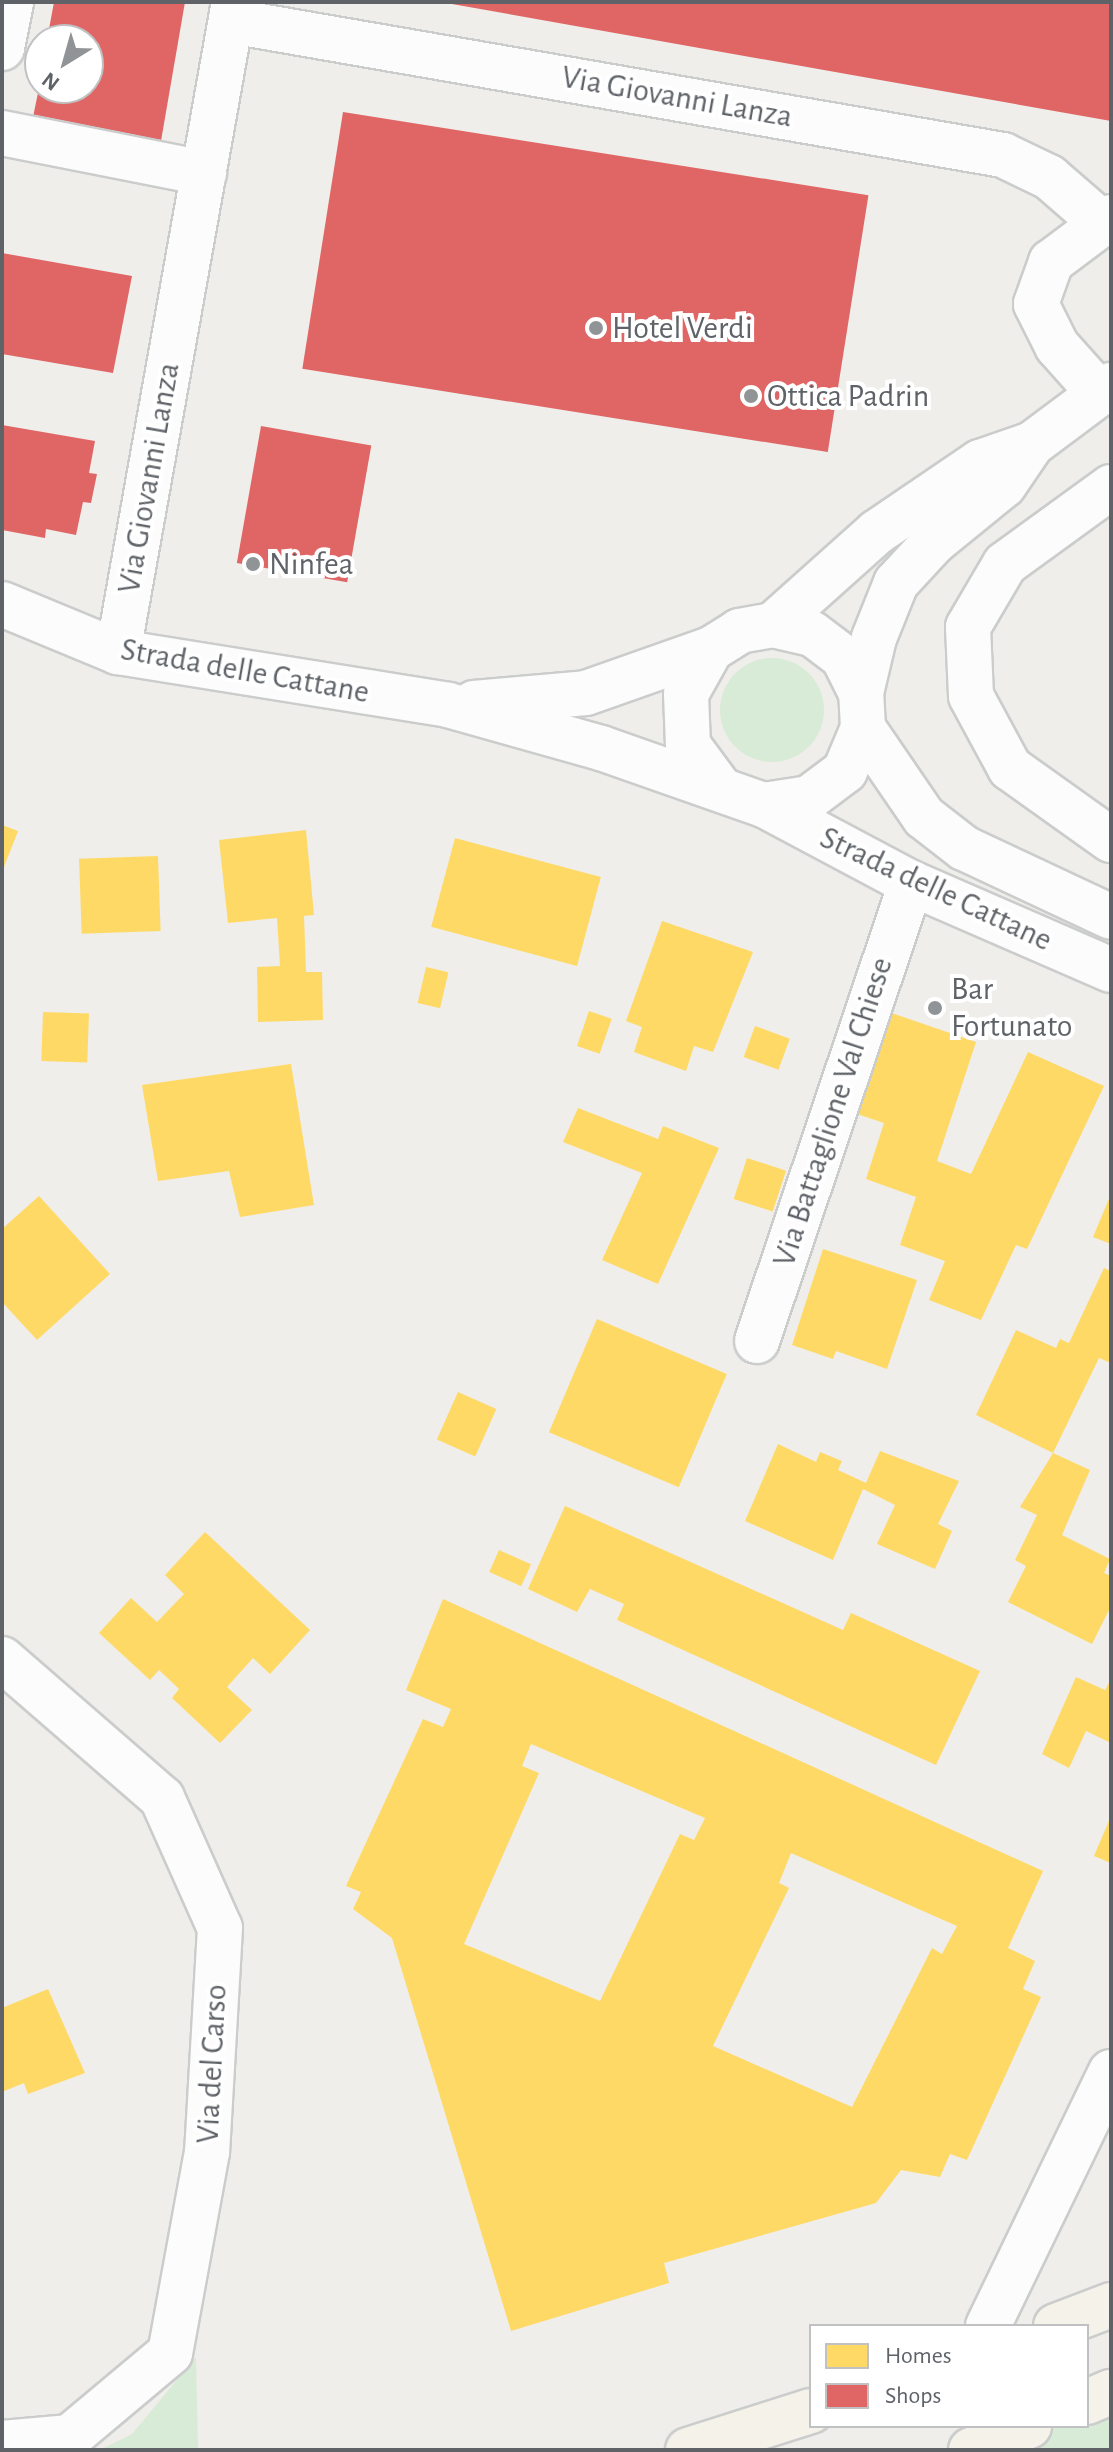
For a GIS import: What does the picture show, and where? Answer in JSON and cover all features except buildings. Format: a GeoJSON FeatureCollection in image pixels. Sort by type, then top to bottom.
{"type":"FeatureCollection","features":[{"type":"Feature","properties":{"kind":"main road"},"geometry":{"type":"LineString","coordinates":[[1061,2324],[1111,2305]]}},
{"type":"Feature","properties":{"kind":"main road"},"geometry":{"type":"LineString","coordinates":[[1089,2401],[1111,2392]]}},
{"type":"Feature","properties":{"kind":"main road"},"geometry":{"type":"LineString","coordinates":[[688,2450],[809,2412]]}},
{"type":"Feature","properties":{"kind":"main road"},"geometry":{"type":"LineString","coordinates":[[971,2450],[1024,2428]]}},
{"type":"Feature","properties":{"kind":"street"},"geometry":{"type":"LineString","coordinates":[[2,48],[11,2]]}},
{"type":"Feature","properties":{"kind":"street","name":"Via Giovanni Lanza"},"geometry":{"type":"LineString","coordinates":[[118,652],[232,11],[1003,155],[1049,177],[1107,220],[1051,262],[1036,304],[1057,346],[1105,389]]}},
{"type":"Feature","properties":{"kind":"street"},"geometry":{"type":"LineString","coordinates":[[2,133],[204,173]]}},
{"type":"Feature","properties":{"kind":"street"},"geometry":{"type":"LineString","coordinates":[[773,625],[877,532],[980,462],[1032,444],[1105,389]]}},
{"type":"Feature","properties":{"kind":"street"},"geometry":{"type":"LineString","coordinates":[[862,711],[843,657],[812,634],[773,625],[740,631],[711,649],[686,694],[688,745],[719,787],[764,805],[809,798],[845,771],[862,711],[874,638],[896,583],[934,542],[1004,485],[1032,444]]}},
{"type":"Feature","properties":{"kind":"street"},"geometry":{"type":"LineString","coordinates":[[1111,487],[1005,564],[968,627],[971,696],[1010,768],[1111,840]]}},
{"type":"Feature","properties":{"kind":"street","name":"Strada delle Cattane"},"geometry":{"type":"LineString","coordinates":[[2,604],[118,652],[448,705],[719,787]]}},
{"type":"Feature","properties":{"kind":"street","name":"Strada delle Cattane"},"geometry":{"type":"LineString","coordinates":[[448,705],[586,693],[711,649]]}},
{"type":"Feature","properties":{"kind":"street","name":"Strada delle Cattane"},"geometry":{"type":"LineString","coordinates":[[862,711],[924,817],[954,840],[1111,917]]}},
{"type":"Feature","properties":{"kind":"street","name":"Strada delle Cattane"},"geometry":{"type":"LineString","coordinates":[[764,805],[911,883],[1111,970]]}},
{"type":"Feature","properties":{"kind":"street","name":"Via Battaglione Val Chiese"},"geometry":{"type":"LineString","coordinates":[[757,1341],[911,883]]}},
{"type":"Feature","properties":{"kind":"street","name":"Via del Carso"},"geometry":{"type":"LineString","coordinates":[[2,1659],[162,1798],[220,1928],[207,2152],[170,2353],[70,2437],[2,2443]]}},
{"type":"Feature","properties":{"kind":"street"},"geometry":{"type":"LineString","coordinates":[[989,2324],[1111,2072]]}},
{"type":"Feature","properties":{"kind":"green space"},"geometry":{"type":"Polygon","coordinates":[[[772,658],[792,662],[809,673],[820,690],[824,710],[820,730],[809,747],[792,758],[772,762],[752,758],[735,747],[724,730],[720,710],[724,690],[735,673],[752,662],[772,658]]]}},
{"type":"Feature","properties":{"kind":"green space"},"geometry":{"type":"Polygon","coordinates":[[[196,2357],[198,2450],[100,2450],[132,2434],[196,2357]]]}},
{"type":"Feature","properties":{"kind":"green space"},"geometry":{"type":"Polygon","coordinates":[[[1111,2392],[1111,2450],[971,2450],[1024,2428],[1089,2428],[1089,2401],[1111,2392]]]}},
{"type":"Feature","properties":{"kind":"place","name":"Hotel Verdi"},"geometry":{"type":"Point","coordinates":[596,328]}},
{"type":"Feature","properties":{"kind":"place","name":"Ottica Padrin"},"geometry":{"type":"Point","coordinates":[751,396]}},
{"type":"Feature","properties":{"kind":"place","name":"Ninfea"},"geometry":{"type":"Point","coordinates":[253,564]}},
{"type":"Feature","properties":{"kind":"place","name":"Bar Fortunato"},"geometry":{"type":"Point","coordinates":[935,1008]}}]}
